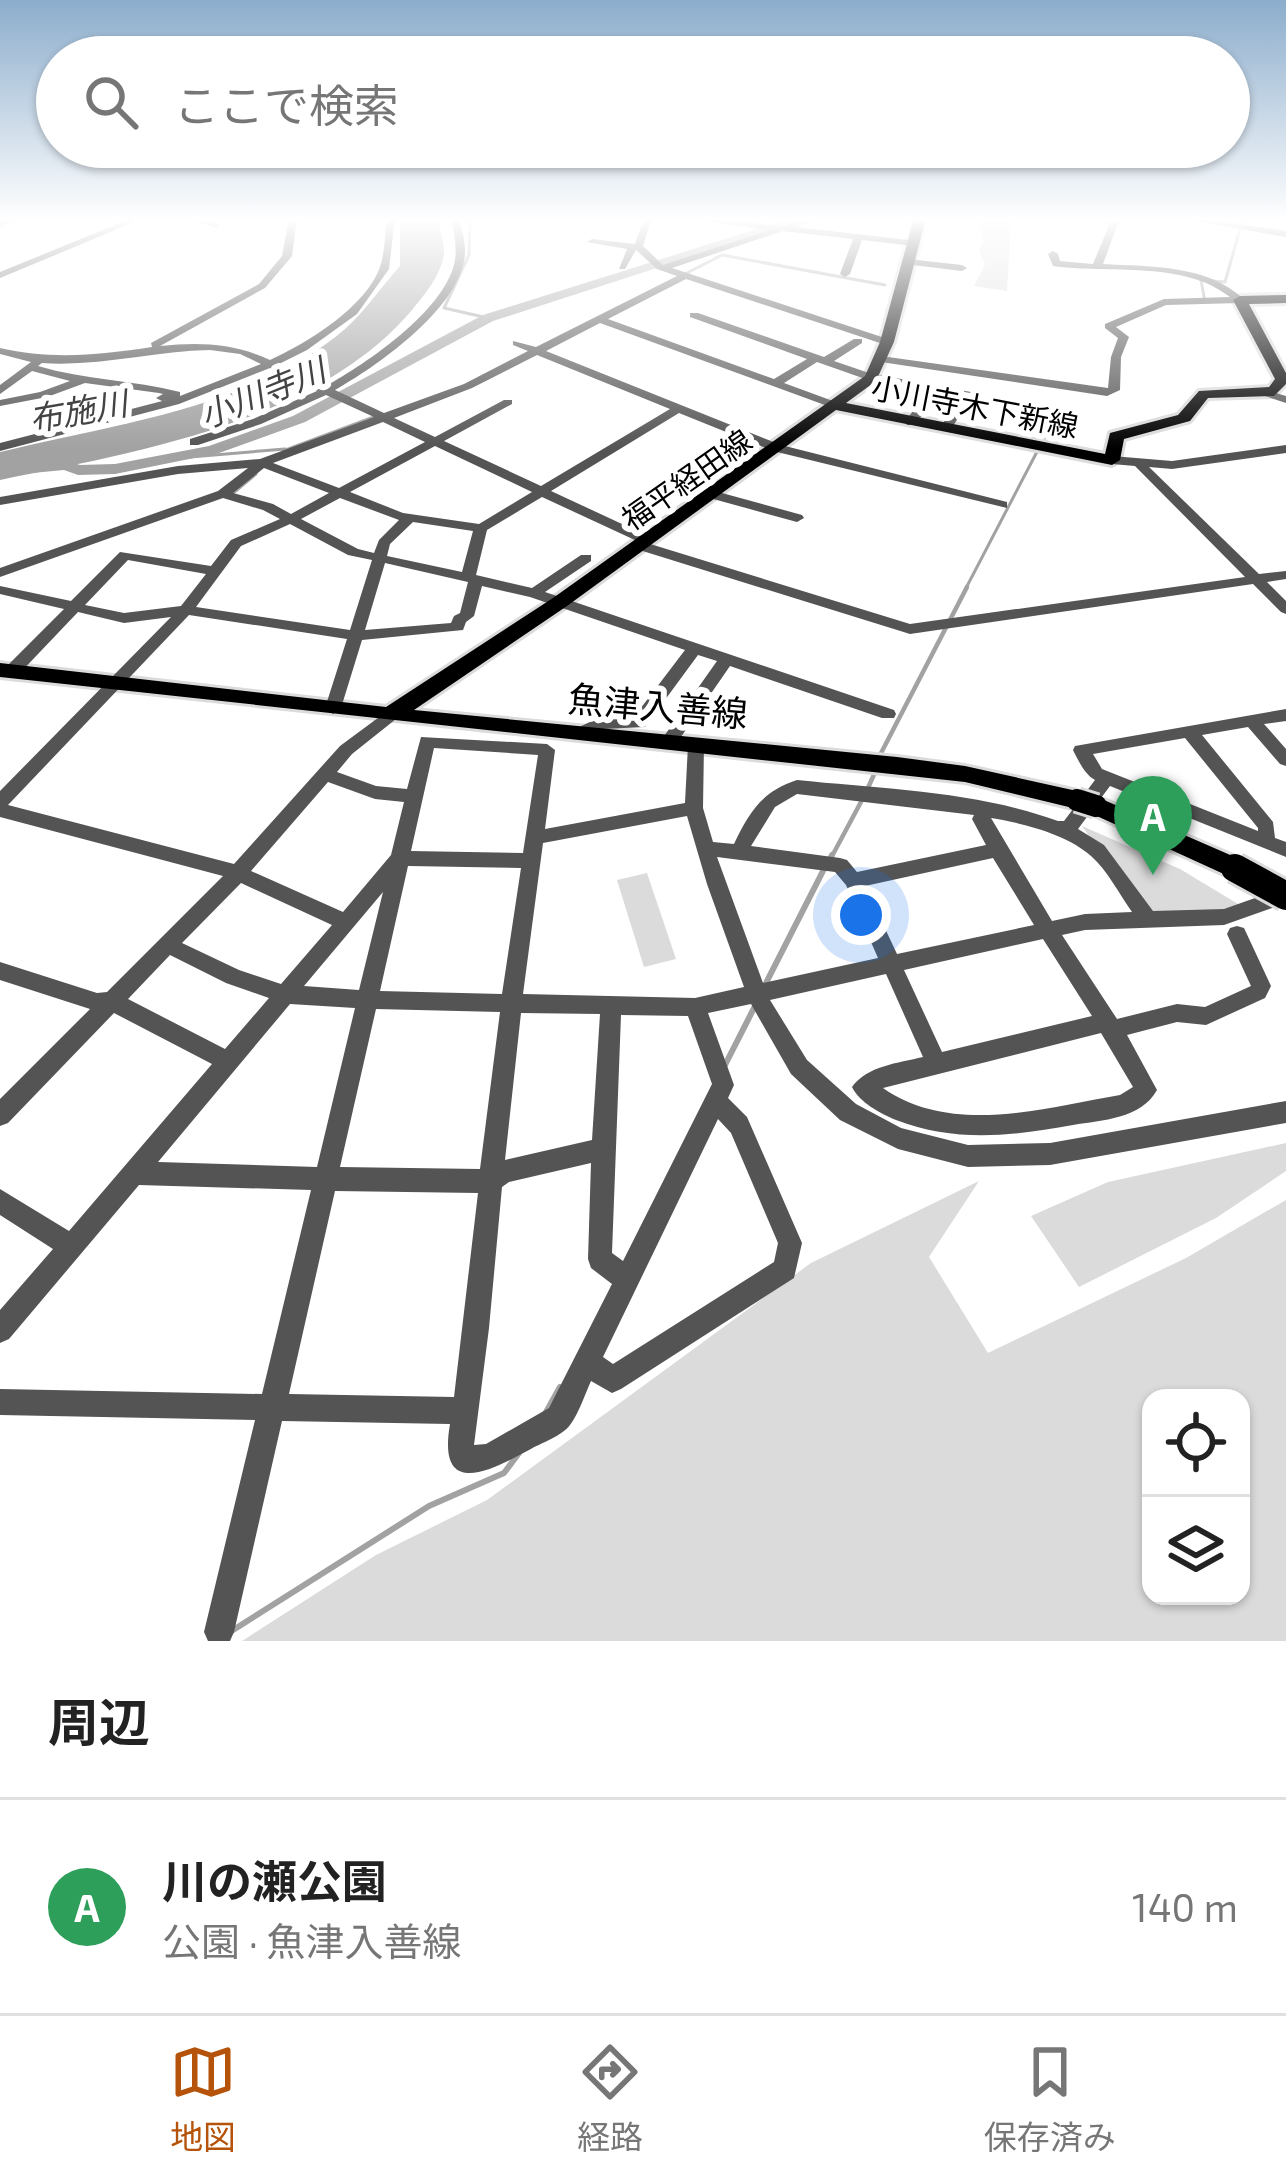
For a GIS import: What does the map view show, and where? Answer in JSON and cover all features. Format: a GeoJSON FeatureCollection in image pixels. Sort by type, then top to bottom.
{"type":"FeatureCollection","features":[{"type":"Feature","properties":{"kind":"main road"},"geometry":{"type":"LineString","coordinates":[[878,364],[898,295]]}},
{"type":"Feature","properties":{"kind":"main road"},"geometry":{"type":"LineString","coordinates":[[1266,393],[1274,391],[1282,379],[1240,300],[1286,299]]}},
{"type":"Feature","properties":{"kind":"main road","name":"福平経田線"},"geometry":{"type":"LineString","coordinates":[[391,715],[837,406],[878,364]]}},
{"type":"Feature","properties":{"kind":"main road","name":"小川寺木下新線"},"geometry":{"type":"LineString","coordinates":[[837,406],[1112,460],[1116,436],[1184,418],[1204,394],[1266,393]]}},
{"type":"Feature","properties":{"kind":"main road","name":"魚津入善線"},"geometry":{"type":"LineString","coordinates":[[6,671],[391,715],[856,760],[985,778],[1087,803],[1235,868],[1286,896]]}},
{"type":"Feature","properties":{"kind":"street"},"geometry":{"type":"LineString","coordinates":[[154,349],[247,295]]}},
{"type":"Feature","properties":{"kind":"street"},"geometry":{"type":"LineString","coordinates":[[0,442],[178,401],[276,367],[336,326],[367,295]]}},
{"type":"Feature","properties":{"kind":"street"},"geometry":{"type":"LineString","coordinates":[[397,337],[430,295]]}},
{"type":"Feature","properties":{"kind":"street"},"geometry":{"type":"LineString","coordinates":[[194,442],[262,420],[325,390],[393,348],[443,295]]}},
{"type":"Feature","properties":{"kind":"street"},"geometry":{"type":"LineString","coordinates":[[0,501],[178,470],[262,463],[468,386],[648,295]]}},
{"type":"Feature","properties":{"kind":"street"},"geometry":{"type":"LineString","coordinates":[[725,295],[878,364],[967,394],[946,428]]}},
{"type":"Feature","properties":{"kind":"street"},"geometry":{"type":"LineString","coordinates":[[1233,295],[1240,300]]}},
{"type":"Feature","properties":{"kind":"street"},"geometry":{"type":"LineString","coordinates":[[694,314],[821,360],[1107,393],[1114,390],[1116,357],[1124,337],[1109,326],[1164,302],[1240,300]]}},
{"type":"Feature","properties":{"kind":"street"},"geometry":{"type":"LineString","coordinates":[[600,319],[837,406]]}},
{"type":"Feature","properties":{"kind":"street"},"geometry":{"type":"LineString","coordinates":[[776,383],[858,341]]}},
{"type":"Feature","properties":{"kind":"street"},"geometry":{"type":"LineString","coordinates":[[517,343],[777,448],[1002,505]]}},
{"type":"Feature","properties":{"kind":"street"},"geometry":{"type":"LineString","coordinates":[[0,404],[43,395],[154,349],[220,346],[276,367],[641,542],[910,629],[1286,575]]}},
{"type":"Feature","properties":{"kind":"street"},"geometry":{"type":"LineString","coordinates":[[0,351],[85,379],[139,383],[176,394]]}},
{"type":"Feature","properties":{"kind":"street"},"geometry":{"type":"LineString","coordinates":[[0,391],[33,365],[201,351],[254,366],[176,394],[0,442]]}},
{"type":"Feature","properties":{"kind":"street"},"geometry":{"type":"LineString","coordinates":[[1266,393],[1286,400]]}},
{"type":"Feature","properties":{"kind":"street"},"geometry":{"type":"LineString","coordinates":[[910,422],[926,400]]}},
{"type":"Feature","properties":{"kind":"street"},"geometry":{"type":"LineString","coordinates":[[345,922],[238,873],[0,806],[186,610],[236,543],[289,520],[508,402]]}},
{"type":"Feature","properties":{"kind":"street"},"geometry":{"type":"LineString","coordinates":[[631,450],[684,410]]}},
{"type":"Feature","properties":{"kind":"street"},"geometry":{"type":"LineString","coordinates":[[262,463],[406,516],[481,529],[684,410]]}},
{"type":"Feature","properties":{"kind":"street"},"geometry":{"type":"LineString","coordinates":[[1112,460],[1141,466],[1286,449]]}},
{"type":"Feature","properties":{"kind":"street"},"geometry":{"type":"LineString","coordinates":[[0,573],[223,494],[262,463]]}},
{"type":"Feature","properties":{"kind":"street"},"geometry":{"type":"LineString","coordinates":[[1141,466],[1286,609]]}},
{"type":"Feature","properties":{"kind":"street"},"geometry":{"type":"LineString","coordinates":[[223,494],[268,507],[337,545],[534,593],[888,714]]}},
{"type":"Feature","properties":{"kind":"street"},"geometry":{"type":"LineString","coordinates":[[711,494],[796,518]]}},
{"type":"Feature","properties":{"kind":"street"},"geometry":{"type":"LineString","coordinates":[[333,708],[384,543],[407,522],[406,516]]}},
{"type":"Feature","properties":{"kind":"street"},"geometry":{"type":"LineString","coordinates":[[0,590],[124,618],[186,610],[356,636],[458,627],[459,619],[466,616],[481,529]]}},
{"type":"Feature","properties":{"kind":"street"},"geometry":{"type":"LineString","coordinates":[[6,671],[77,608],[125,554],[215,571]]}},
{"type":"Feature","properties":{"kind":"street"},"geometry":{"type":"LineString","coordinates":[[534,593],[586,558]]}},
{"type":"Feature","properties":{"kind":"street"},"geometry":{"type":"LineString","coordinates":[[579,734],[601,723],[639,723],[695,648]]}},
{"type":"Feature","properties":{"kind":"street"},"geometry":{"type":"LineString","coordinates":[[668,742],[727,659]]}},
{"type":"Feature","properties":{"kind":"street"},"geometry":{"type":"LineString","coordinates":[[0,1114],[238,873],[367,731],[391,715]]}},
{"type":"Feature","properties":{"kind":"street"},"geometry":{"type":"LineString","coordinates":[[1286,715],[1081,750],[1096,772],[1286,850]]}},
{"type":"Feature","properties":{"kind":"street"},"geometry":{"type":"LineString","coordinates":[[1251,720],[1286,760]]}},
{"type":"Feature","properties":{"kind":"street"},"geometry":{"type":"LineString","coordinates":[[1189,731],[1268,827],[1266,839]]}},
{"type":"Feature","properties":{"kind":"street"},"geometry":{"type":"LineString","coordinates":[[219,1632],[427,741],[547,750],[511,1001],[459,1450],[468,1460],[489,1457],[559,1418],[723,1085],[695,1007]]}},
{"type":"Feature","properties":{"kind":"street"},"geometry":{"type":"LineString","coordinates":[[696,745],[694,808],[757,996],[799,1067],[848,1112],[898,1138],[968,1156],[1050,1154],[1286,1112]]}},
{"type":"Feature","properties":{"kind":"street"},"geometry":{"type":"LineString","coordinates":[[326,775],[375,792],[414,797]]}},
{"type":"Feature","properties":{"kind":"street"},"geometry":{"type":"LineString","coordinates":[[1053,829],[1069,827],[1107,777]]}},
{"type":"Feature","properties":{"kind":"street"},"geometry":{"type":"LineString","coordinates":[[740,850],[769,799],[797,787],[984,812],[1053,829],[1096,848],[1147,919]]}},
{"type":"Feature","properties":{"kind":"street"},"geometry":{"type":"LineString","coordinates":[[534,838],[694,808]]}},
{"type":"Feature","properties":{"kind":"street"},"geometry":{"type":"LineString","coordinates":[[984,812],[981,819],[997,850],[1052,932],[1108,1026],[1146,1090],[1125,1105],[962,1128],[880,1102],[863,1088],[885,1076],[1108,1026],[1177,1013],[1206,1016],[1258,992],[1261,986],[1238,934]]}},
{"type":"Feature","properties":{"kind":"street"},"geometry":{"type":"LineString","coordinates":[[706,848],[841,865],[853,881],[937,1064]]}},
{"type":"Feature","properties":{"kind":"street"},"geometry":{"type":"LineString","coordinates":[[853,881],[997,850]]}},
{"type":"Feature","properties":{"kind":"street"},"geometry":{"type":"LineString","coordinates":[[400,858],[529,860]]}},
{"type":"Feature","properties":{"kind":"street"},"geometry":{"type":"LineString","coordinates":[[0,1330],[400,858]]}},
{"type":"Feature","properties":{"kind":"street"},"geometry":{"type":"LineString","coordinates":[[168,945],[232,976],[284,994],[695,1007],[1085,922],[1224,916],[1286,896]]}},
{"type":"Feature","properties":{"kind":"street"},"geometry":{"type":"LineString","coordinates":[[0,971],[97,1002],[112,1001],[227,1061]]}},
{"type":"Feature","properties":{"kind":"street"},"geometry":{"type":"LineString","coordinates":[[611,1005],[600,1259],[627,1280]]}},
{"type":"Feature","properties":{"kind":"street"},"geometry":{"type":"LineString","coordinates":[[587,1361],[612,1380],[785,1269],[790,1244],[739,1125],[716,1101]]}},
{"type":"Feature","properties":{"kind":"street"},"geometry":{"type":"LineString","coordinates":[[134,1173],[491,1181],[504,1172],[603,1149]]}},
{"type":"Feature","properties":{"kind":"street"},"geometry":{"type":"LineString","coordinates":[[0,1202],[70,1246]]}},
{"type":"Feature","properties":{"kind":"street"},"geometry":{"type":"LineString","coordinates":[[0,1402],[466,1411]]}},
{"type":"Feature","properties":{"kind":"shaded area"},"geometry":{"type":"Polygon","coordinates":[[[1082,826],[1180,869],[1248,910],[1147,919],[1082,826]]]}},
{"type":"Feature","properties":{"kind":"shaded area"},"geometry":{"type":"Polygon","coordinates":[[[647,873],[676,959],[644,967],[617,880],[647,873]]]}},
{"type":"Feature","properties":{"kind":"shaded area"},"geometry":{"type":"Polygon","coordinates":[[[1286,1143],[1286,1171],[1216,1218],[1079,1287],[1031,1216],[1108,1182],[1286,1143]]]}},
{"type":"Feature","properties":{"kind":"shaded area"},"geometry":{"type":"Polygon","coordinates":[[[979,1181],[929,1257],[988,1353],[1186,1258],[1286,1200],[1286,1641],[242,1641],[376,1555],[487,1500],[811,1263],[979,1181]]]}},
{"type":"Feature","properties":{"kind":"water"},"geometry":{"type":"Polygon","coordinates":[[[376,295],[424,295],[373,348],[327,380],[276,406],[166,443],[0,480],[0,452],[135,422],[225,395],[308,356],[352,322],[376,295]]]}},
{"type":"Feature","properties":{"kind":"waterway"},"geometry":{"type":"LineString","coordinates":[[450,295],[444,308],[488,318]]}},
{"type":"Feature","properties":{"kind":"waterway","name":"小川寺川"},"geometry":{"type":"LineString","coordinates":[[0,471],[66,465],[78,470],[115,469],[213,450],[299,419],[488,318],[562,295]]}},
{"type":"Feature","properties":{"kind":"waterway"},"geometry":{"type":"LineString","coordinates":[[1204,295],[1205,302]]}},
{"type":"Feature","properties":{"kind":"waterway"},"geometry":{"type":"LineString","coordinates":[[965,590],[1052,423],[1048,403]]}},
{"type":"Feature","properties":{"kind":"waterway"},"geometry":{"type":"LineString","coordinates":[[283,451],[379,415]]}},
{"type":"Feature","properties":{"kind":"waterway"},"geometry":{"type":"LineString","coordinates":[[190,457],[285,449]]}},
{"type":"Feature","properties":{"kind":"waterway"},"geometry":{"type":"LineString","coordinates":[[232,494],[256,474]]}},
{"type":"Feature","properties":{"kind":"waterway"},"geometry":{"type":"LineString","coordinates":[[879,757],[967,587]]}},
{"type":"Feature","properties":{"kind":"waterway"},"geometry":{"type":"LineString","coordinates":[[867,790],[877,768]]}},
{"type":"Feature","properties":{"kind":"waterway"},"geometry":{"type":"LineString","coordinates":[[831,858],[862,800]]}},
{"type":"Feature","properties":{"kind":"waterway"},"geometry":{"type":"LineString","coordinates":[[830,859],[832,855]]}},
{"type":"Feature","properties":{"kind":"waterway"},"geometry":{"type":"LineString","coordinates":[[764,987],[824,869]]}},
{"type":"Feature","properties":{"kind":"waterway"},"geometry":{"type":"LineString","coordinates":[[724,1067],[754,1008]]}},
{"type":"Feature","properties":{"kind":"waterway"},"geometry":{"type":"LineString","coordinates":[[545,1414],[560,1387]]}},
{"type":"Feature","properties":{"kind":"waterway"},"geometry":{"type":"LineString","coordinates":[[230,1632],[429,1506],[504,1473],[519,1453]]}},
{"type":"Feature","properties":{"kind":"place","name":"川の瀬公園"},"geometry":{"type":"Point","coordinates":[1153,875]}},
{"type":"Feature","properties":{"kind":"water label","name":"布施川"},"geometry":{"type":"Point","coordinates":[78,410]}}]}
